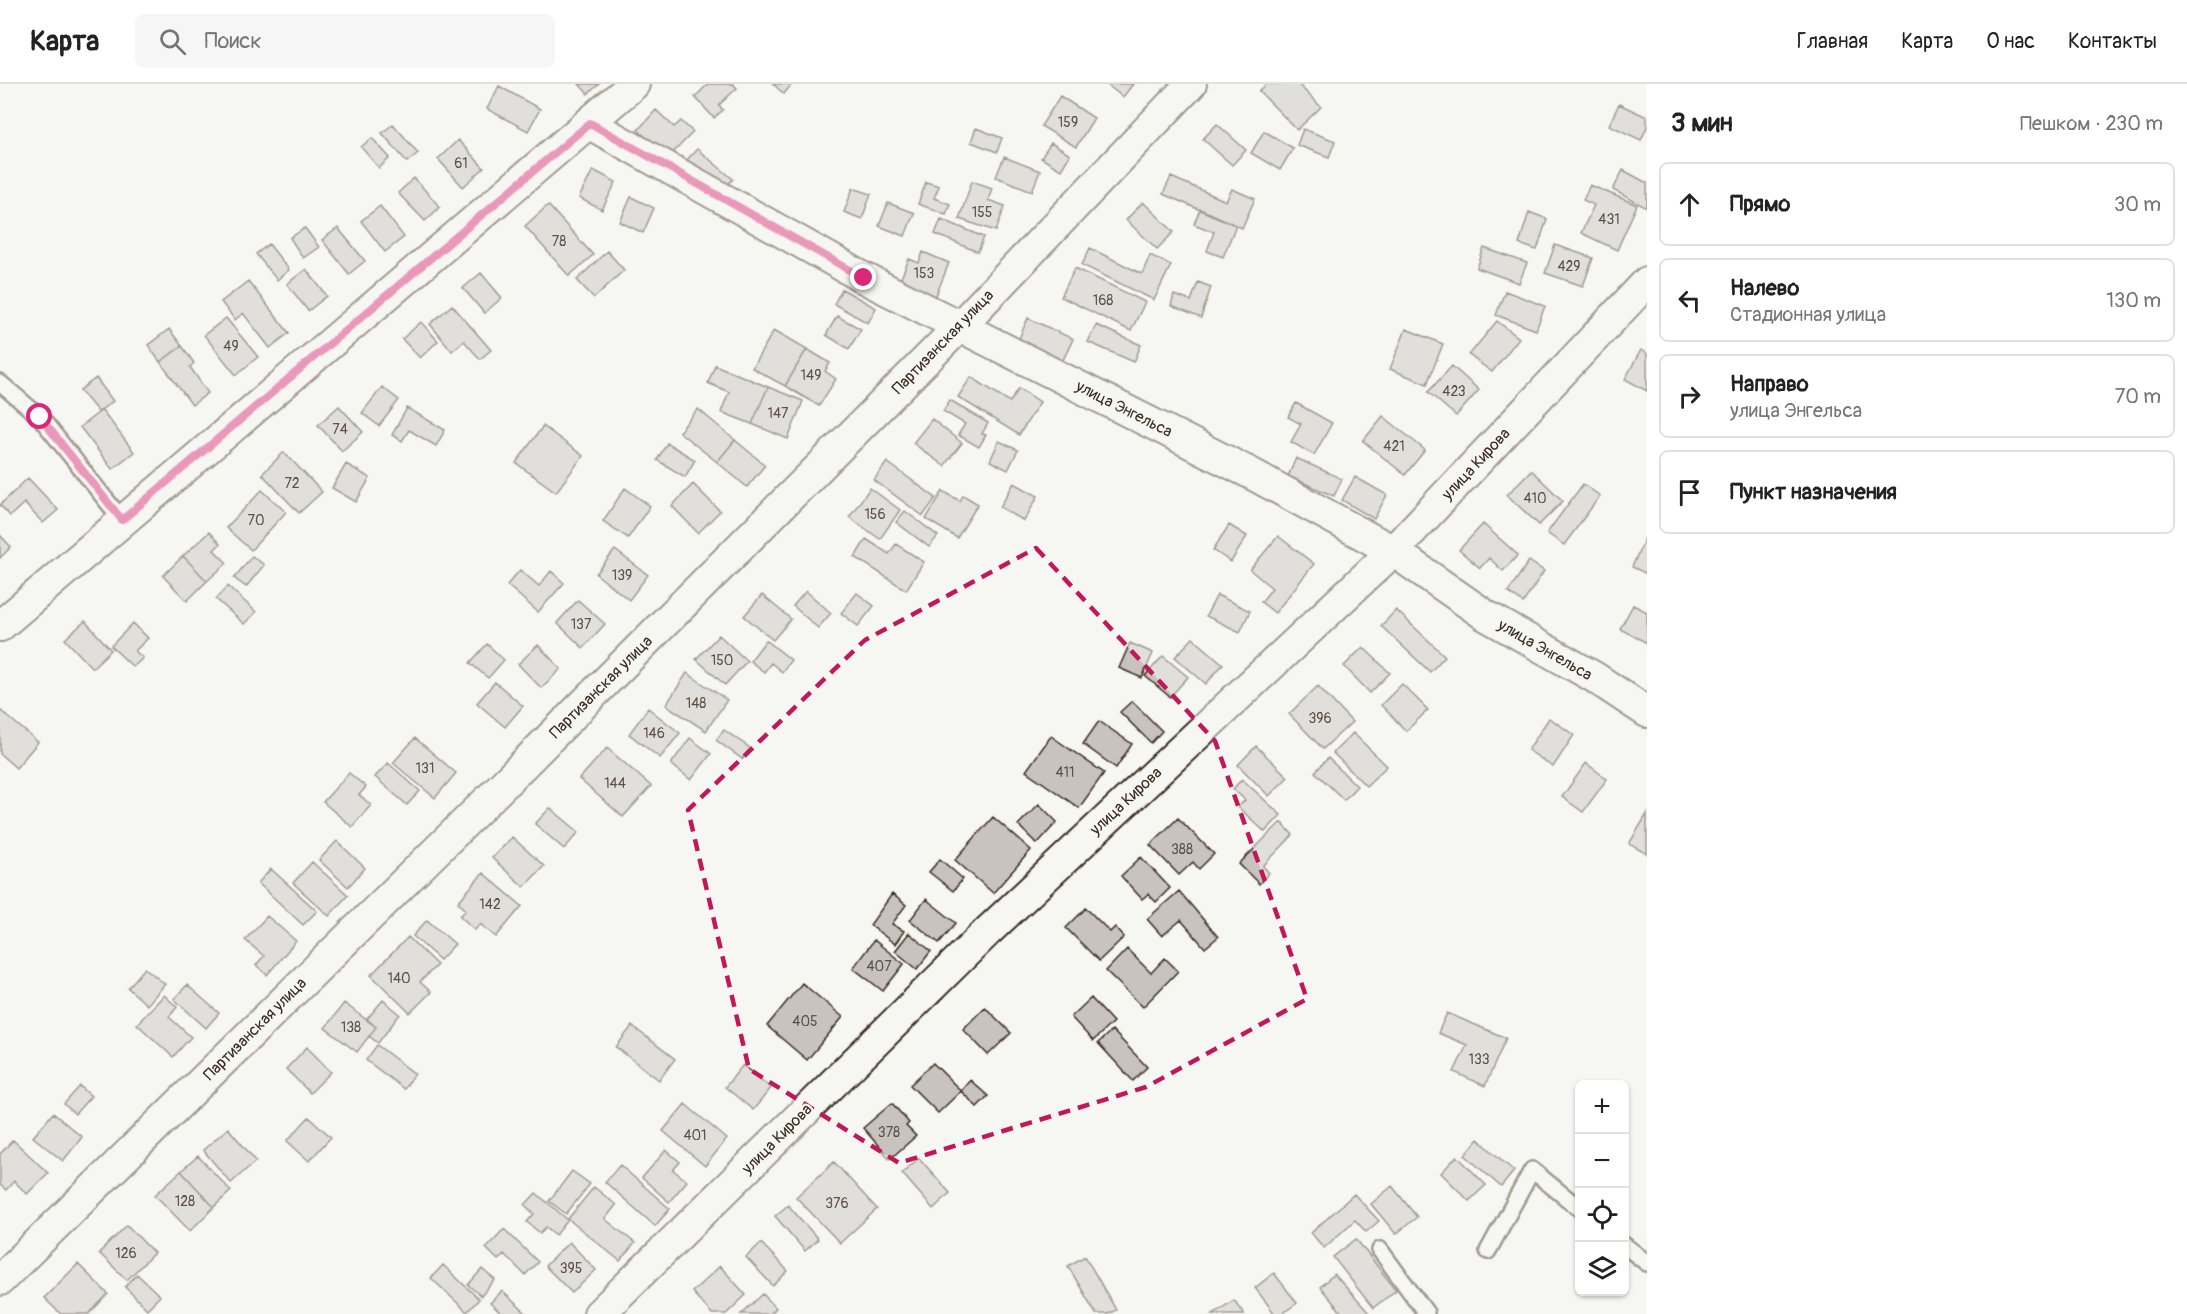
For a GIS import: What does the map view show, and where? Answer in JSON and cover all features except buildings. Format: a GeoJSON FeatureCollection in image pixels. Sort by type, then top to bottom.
{"type":"FeatureCollection","features":[{"type":"Feature","properties":{"kind":"street"},"geometry":{"type":"LineString","coordinates":[[0,626],[634,84]]}},
{"type":"Feature","properties":{"kind":"street","name":"Партизанская улица"},"geometry":{"type":"LineString","coordinates":[[0,1280],[488,800],[959,327],[1191,84]]}},
{"type":"Feature","properties":{"kind":"street","name":"улица Энгельса"},"geometry":{"type":"LineString","coordinates":[[590,123],[864,278],[1252,474],[1393,550],[1485,615],[1594,677],[1647,712]]}},
{"type":"Feature","properties":{"kind":"street","name":"улица Кирова"},"geometry":{"type":"LineString","coordinates":[[599,1314],[988,931],[1393,550],[1647,282]]}},
{"type":"Feature","properties":{"kind":"lane"},"geometry":{"type":"LineString","coordinates":[[0,383],[40,417],[122,520]]}},
{"type":"Feature","properties":{"kind":"lane"},"geometry":{"type":"LineString","coordinates":[[1488,1251],[1532,1170],[1575,1205]]}},
{"type":"Feature","properties":{"kind":"lane"},"geometry":{"type":"LineString","coordinates":[[1629,1249],[1647,1263]]}},
{"type":"Feature","properties":{"kind":"lane"},"geometry":{"type":"LineString","coordinates":[[1380,1250],[1426,1313],[1424,1314]]}},
{"type":"Feature","properties":{"kind":"highlighted area"},"geometry":{"type":"Polygon","coordinates":[[[1036,548],[1215,741],[1307,999],[1146,1087],[899,1163],[749,1069],[688,810],[865,640],[1036,548]]]}},
{"type":"Feature","properties":{"kind":"route"},"geometry":{"type":"LineString","coordinates":[[40,417],[122,520],[590,123],[864,278]]}}]}
